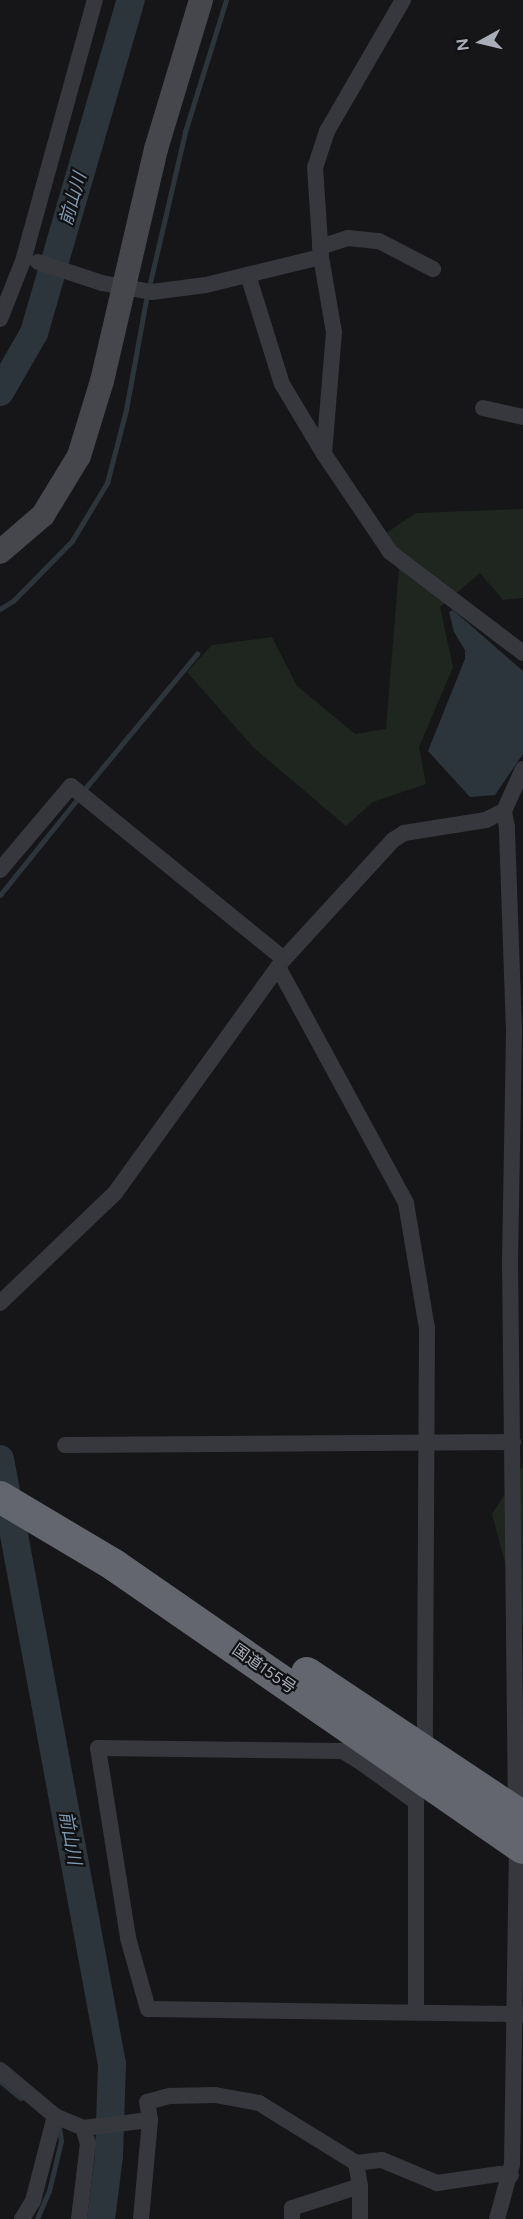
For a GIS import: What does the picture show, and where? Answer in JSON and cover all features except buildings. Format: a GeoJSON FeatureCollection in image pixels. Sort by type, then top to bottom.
{"type":"FeatureCollection","features":[{"type":"Feature","properties":{"kind":"highway","name":"国道155号"},"geometry":{"type":"LineString","coordinates":[[12,1492],[117,1543],[418,1749],[520,1830]]}},
{"type":"Feature","properties":{"kind":"highway","name":"国道155号"},"geometry":{"type":"LineString","coordinates":[[12,1492],[114,1565],[368,1755],[520,1830]]}},
{"type":"Feature","properties":{"kind":"street"},"geometry":{"type":"LineString","coordinates":[[0,319],[23,261],[95,0]]}},
{"type":"Feature","properties":{"kind":"street"},"geometry":{"type":"LineString","coordinates":[[0,552],[43,515],[79,456],[92,421],[156,149],[201,0]]}},
{"type":"Feature","properties":{"kind":"street"},"geometry":{"type":"LineString","coordinates":[[324,454],[334,332],[320,247],[315,189],[319,151],[403,0]]}},
{"type":"Feature","properties":{"kind":"street"},"geometry":{"type":"LineString","coordinates":[[38,262],[123,288],[152,292],[248,275],[348,238],[379,241],[432,262]]}},
{"type":"Feature","properties":{"kind":"street"},"geometry":{"type":"LineString","coordinates":[[248,275],[282,384],[324,454],[390,552],[523,652]]}},
{"type":"Feature","properties":{"kind":"street"},"geometry":{"type":"LineString","coordinates":[[483,408],[523,417]]}},
{"type":"Feature","properties":{"kind":"street"},"geometry":{"type":"LineString","coordinates":[[497,2219],[515,2167],[520,2014],[520,1830],[513,1442],[514,1031],[507,827],[504,810],[523,769]]}},
{"type":"Feature","properties":{"kind":"street"},"geometry":{"type":"LineString","coordinates":[[0,870],[71,786],[281,963],[404,1196],[427,1328],[424,1736],[418,1749]]}},
{"type":"Feature","properties":{"kind":"street"},"geometry":{"type":"LineString","coordinates":[[0,1303],[115,1193],[281,963],[393,840],[404,833],[486,820],[504,810]]}},
{"type":"Feature","properties":{"kind":"street"},"geometry":{"type":"LineString","coordinates":[[65,1445],[513,1442]]}},
{"type":"Feature","properties":{"kind":"street"},"geometry":{"type":"LineString","coordinates":[[416,2012],[416,1802],[368,1755],[343,1751],[98,1748],[128,1938],[148,2009],[520,2014]]}},
{"type":"Feature","properties":{"kind":"street"},"geometry":{"type":"LineString","coordinates":[[0,2070],[55,2116],[86,2128],[144,2120]]}},
{"type":"Feature","properties":{"kind":"street"},"geometry":{"type":"LineString","coordinates":[[141,2219],[144,2120],[147,2102],[170,2096],[214,2095],[259,2103],[356,2163],[382,2160],[437,2183],[515,2167]]}},
{"type":"Feature","properties":{"kind":"street"},"geometry":{"type":"LineString","coordinates":[[22,2219],[33,2201],[55,2116]]}},
{"type":"Feature","properties":{"kind":"street"},"geometry":{"type":"LineString","coordinates":[[79,2219],[88,2144],[86,2128]]}},
{"type":"Feature","properties":{"kind":"street"},"geometry":{"type":"LineString","coordinates":[[356,2163],[360,2186],[360,2219]]}},
{"type":"Feature","properties":{"kind":"street"},"geometry":{"type":"LineString","coordinates":[[292,2219],[292,2208],[360,2186]]}},
{"type":"Feature","properties":{"kind":"shaded area"},"geometry":{"type":"Polygon","coordinates":[[[523,509],[523,598],[503,600],[480,573],[440,607],[453,667],[419,747],[426,784],[373,802],[346,826],[254,748],[187,672],[212,645],[272,637],[297,686],[355,734],[386,729],[400,556],[386,533],[416,513],[523,509]]]}},
{"type":"Feature","properties":{"kind":"shaded area"},"geometry":{"type":"Polygon","coordinates":[[[453,610],[523,671],[523,754],[495,795],[470,797],[428,751],[465,659],[465,650],[454,632],[449,612],[453,610]]]}},
{"type":"Feature","properties":{"kind":"shaded area"},"geometry":{"type":"Polygon","coordinates":[[[523,1466],[523,1629],[492,1514],[523,1466]]]}},
{"type":"Feature","properties":{"kind":"waterway","name":"前山川"},"geometry":{"type":"LineString","coordinates":[[0,392],[34,333],[131,0]]}},
{"type":"Feature","properties":{"kind":"waterway"},"geometry":{"type":"LineString","coordinates":[[149,287],[185,132],[226,0]]}},
{"type":"Feature","properties":{"kind":"waterway"},"geometry":{"type":"LineString","coordinates":[[0,609],[13,601],[72,541],[107,483],[126,410],[147,295]]}},
{"type":"Feature","properties":{"kind":"waterway"},"geometry":{"type":"LineString","coordinates":[[84,790],[197,654]]}},
{"type":"Feature","properties":{"kind":"waterway"},"geometry":{"type":"LineString","coordinates":[[0,895],[79,797]]}},
{"type":"Feature","properties":{"kind":"waterway","name":"前山川"},"geometry":{"type":"LineString","coordinates":[[0,1459],[112,2064],[109,2156],[101,2219]]}},
{"type":"Feature","properties":{"kind":"waterway"},"geometry":{"type":"LineString","coordinates":[[0,2081],[21,2098]]}},
{"type":"Feature","properties":{"kind":"waterway"},"geometry":{"type":"LineString","coordinates":[[37,2219],[49,2191],[61,2141],[59,2126]]}}]}
